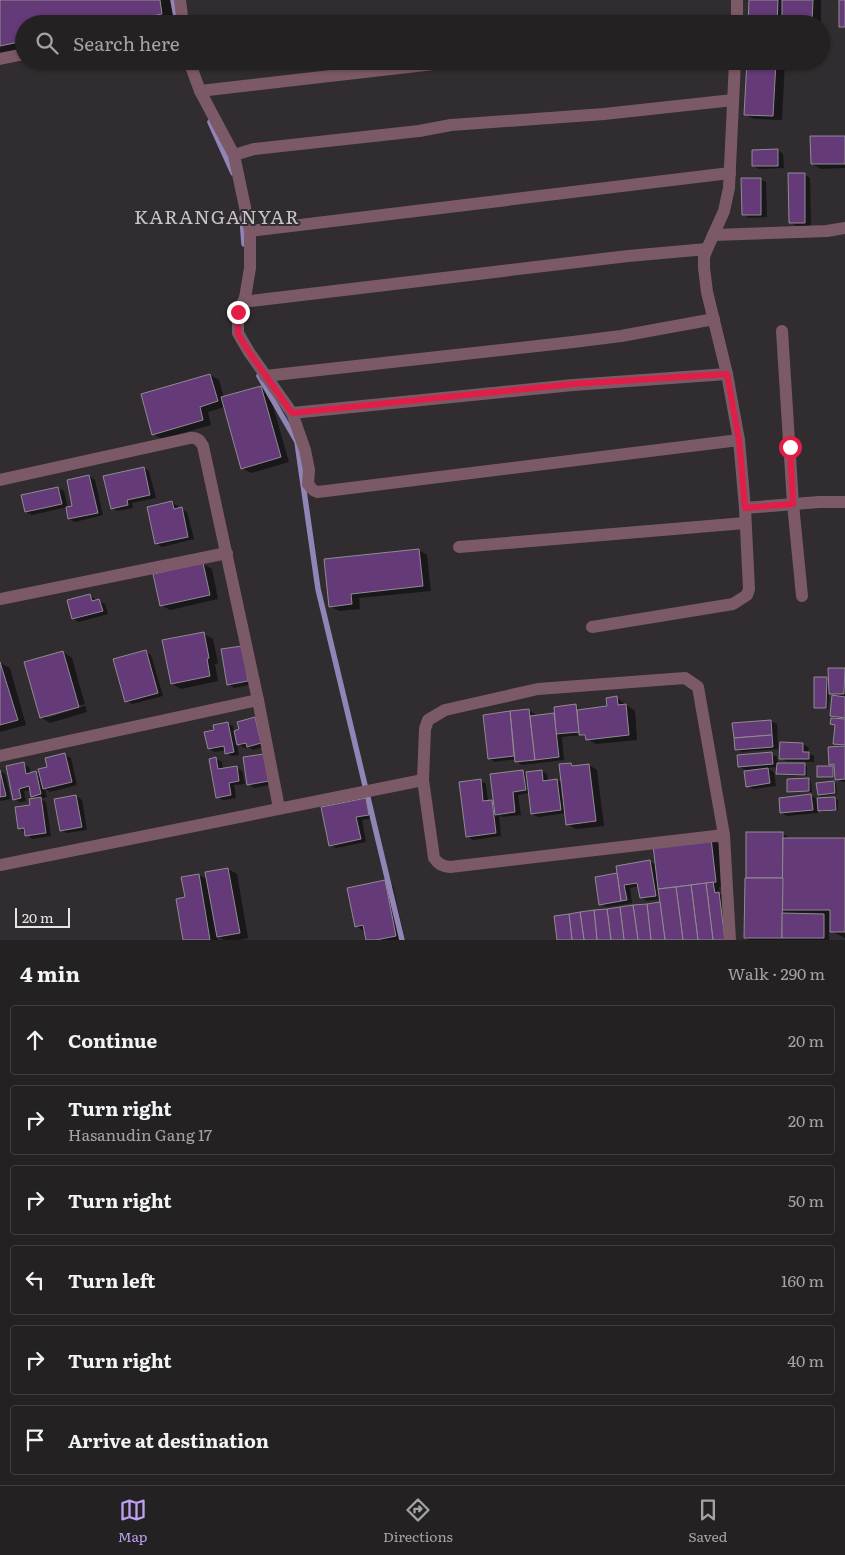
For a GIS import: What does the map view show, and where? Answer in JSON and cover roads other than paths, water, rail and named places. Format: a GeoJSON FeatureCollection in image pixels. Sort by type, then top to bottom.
{"type":"FeatureCollection","features":[{"type":"Feature","properties":{"kind":"street"},"geometry":{"type":"LineString","coordinates":[[180,0],[182,15]]}},
{"type":"Feature","properties":{"kind":"street"},"geometry":{"type":"LineString","coordinates":[[737,0],[737,15]]}},
{"type":"Feature","properties":{"kind":"street"},"geometry":{"type":"LineString","coordinates":[[0,59],[15,56]]}},
{"type":"Feature","properties":{"kind":"street"},"geometry":{"type":"LineString","coordinates":[[192,70],[200,92],[234,154],[250,231],[250,268],[245,298],[238,312],[238,334],[292,413],[305,450],[309,470],[308,484],[313,490],[317,492],[739,440]]}},
{"type":"Feature","properties":{"kind":"street"},"geometry":{"type":"LineString","coordinates":[[200,92],[385,70]]}},
{"type":"Feature","properties":{"kind":"street"},"geometry":{"type":"LineString","coordinates":[[592,627],[733,604],[747,595],[750,589],[739,440],[727,374],[704,273],[704,258],[724,211],[729,188],[735,70]]}},
{"type":"Feature","properties":{"kind":"street"},"geometry":{"type":"LineString","coordinates":[[234,154],[254,149],[419,131],[452,125],[604,114],[733,100]]}},
{"type":"Feature","properties":{"kind":"street"},"geometry":{"type":"LineString","coordinates":[[250,231],[730,173]]}},
{"type":"Feature","properties":{"kind":"street"},"geometry":{"type":"LineString","coordinates":[[713,235],[827,231],[845,228]]}},
{"type":"Feature","properties":{"kind":"street"},"geometry":{"type":"LineString","coordinates":[[245,298],[251,300],[628,256],[707,249]]}},
{"type":"Feature","properties":{"kind":"street"},"geometry":{"type":"LineString","coordinates":[[266,376],[621,336],[714,319]]}},
{"type":"Feature","properties":{"kind":"street"},"geometry":{"type":"LineString","coordinates":[[782,331],[793,504],[802,596]]}},
{"type":"Feature","properties":{"kind":"street"},"geometry":{"type":"LineString","coordinates":[[292,413],[573,384],[727,374]]}},
{"type":"Feature","properties":{"kind":"street"},"geometry":{"type":"LineString","coordinates":[[0,480],[190,438],[198,439],[203,446],[227,553],[279,808]]}},
{"type":"Feature","properties":{"kind":"street"},"geometry":{"type":"LineString","coordinates":[[745,508],[845,502]]}},
{"type":"Feature","properties":{"kind":"street"},"geometry":{"type":"LineString","coordinates":[[459,548],[745,523]]}},
{"type":"Feature","properties":{"kind":"street"},"geometry":{"type":"LineString","coordinates":[[0,599],[227,553]]}},
{"type":"Feature","properties":{"kind":"street"},"geometry":{"type":"LineString","coordinates":[[724,835],[450,867],[444,866],[434,858],[423,780],[425,729],[428,720],[445,710],[538,689],[686,678],[698,687],[724,835],[730,940]]}},
{"type":"Feature","properties":{"kind":"street"},"geometry":{"type":"LineString","coordinates":[[0,756],[258,700]]}},
{"type":"Feature","properties":{"kind":"street"},"geometry":{"type":"LineString","coordinates":[[0,865],[423,780]]}},
{"type":"Feature","properties":{"kind":"waterway"},"geometry":{"type":"LineString","coordinates":[[173,0],[176,15]]}},
{"type":"Feature","properties":{"kind":"waterway"},"geometry":{"type":"LineString","coordinates":[[210,122],[233,173]]}},
{"type":"Feature","properties":{"kind":"waterway"},"geometry":{"type":"LineString","coordinates":[[242,218],[244,244]]}},
{"type":"Feature","properties":{"kind":"waterway"},"geometry":{"type":"LineString","coordinates":[[259,376],[297,442],[318,589],[402,940]]}},
{"type":"Feature","properties":{"kind":"district","name":"KARANGANYAR"},"geometry":{"type":"Point","coordinates":[217,217]}}]}
